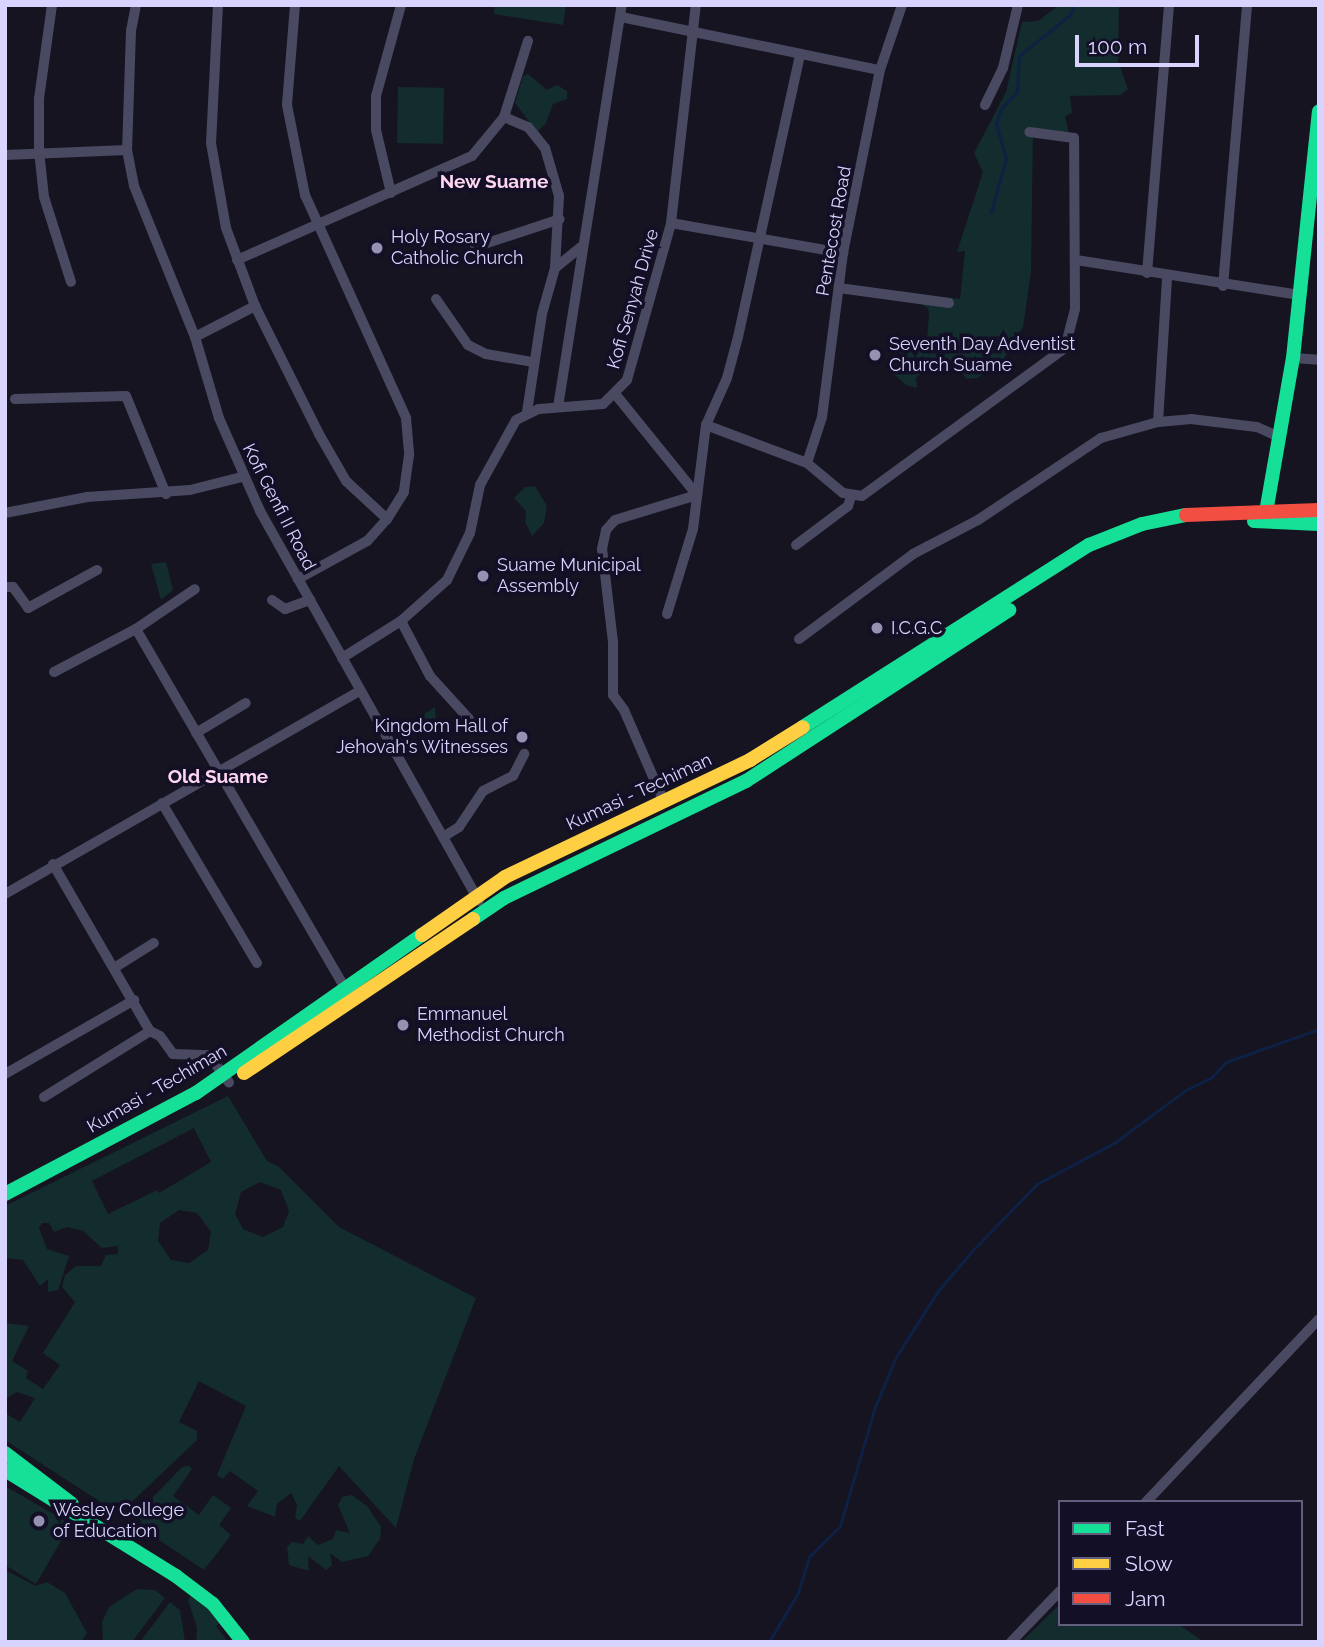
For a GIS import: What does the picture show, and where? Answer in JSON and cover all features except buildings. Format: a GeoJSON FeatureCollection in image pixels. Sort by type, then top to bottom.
{"type":"FeatureCollection","features":[{"type":"Feature","properties":{"kind":"main road"},"geometry":{"type":"LineString","coordinates":[[1265,515],[1277,467],[1279,437],[1293,358],[1319,111]]}},
{"type":"Feature","properties":{"kind":"main road","name":"Kumasi - Techiman"},"geometry":{"type":"LineString","coordinates":[[5,1194],[226,1079],[475,896],[526,866],[760,754],[1099,540],[1185,515],[1265,515],[1319,510]]}},
{"type":"Feature","properties":{"kind":"main road"},"geometry":{"type":"LineString","coordinates":[[5,1205],[226,1079],[526,886],[695,808],[764,771],[1110,547],[1166,529],[1265,515],[1319,524]]}},
{"type":"Feature","properties":{"kind":"main road"},"geometry":{"type":"LineString","coordinates":[[5,1453],[59,1490],[81,1514]]}},
{"type":"Feature","properties":{"kind":"main road"},"geometry":{"type":"LineString","coordinates":[[5,1470],[81,1514],[213,1604],[243,1642]]}},
{"type":"Feature","properties":{"kind":"street"},"geometry":{"type":"LineString","coordinates":[[52,5],[39,99],[39,151],[44,197],[71,282]]}},
{"type":"Feature","properties":{"kind":"street","name":"Kofi Genfi II Road"},"geometry":{"type":"LineString","coordinates":[[136,5],[129,55],[127,150],[157,249],[195,337],[242,477],[485,910]]}},
{"type":"Feature","properties":{"kind":"street"},"geometry":{"type":"LineString","coordinates":[[218,5],[211,142],[216,187],[237,260],[255,306],[346,481],[387,519]]}},
{"type":"Feature","properties":{"kind":"street"},"geometry":{"type":"LineString","coordinates":[[295,5],[286,74],[287,105],[302,183],[317,228],[405,418],[409,455],[404,492],[387,519],[366,541],[298,579]]}},
{"type":"Feature","properties":{"kind":"street"},"geometry":{"type":"LineString","coordinates":[[391,193],[376,130],[376,96],[401,5]]}},
{"type":"Feature","properties":{"kind":"street"},"geometry":{"type":"LineString","coordinates":[[558,407],[581,247],[622,5]]}},
{"type":"Feature","properties":{"kind":"street","name":"Kofi Senyah Drive"},"geometry":{"type":"LineString","coordinates":[[527,412],[603,404],[616,395],[634,367],[671,223],[696,5]]}},
{"type":"Feature","properties":{"kind":"street","name":"Pentecost Road"},"geometry":{"type":"LineString","coordinates":[[807,463],[822,417],[843,253],[880,70],[902,5]]}},
{"type":"Feature","properties":{"kind":"street"},"geometry":{"type":"LineString","coordinates":[[985,105],[1003,68],[1018,5]]}},
{"type":"Feature","properties":{"kind":"street"},"geometry":{"type":"LineString","coordinates":[[1147,273],[1169,5]]}},
{"type":"Feature","properties":{"kind":"street"},"geometry":{"type":"LineString","coordinates":[[1223,286],[1247,5]]}},
{"type":"Feature","properties":{"kind":"street"},"geometry":{"type":"LineString","coordinates":[[621,17],[880,70]]}},
{"type":"Feature","properties":{"kind":"street"},"geometry":{"type":"LineString","coordinates":[[237,260],[317,228],[472,156],[504,117],[528,41]]}},
{"type":"Feature","properties":{"kind":"street"},"geometry":{"type":"LineString","coordinates":[[667,614],[692,529],[706,425],[727,378],[761,241],[800,54]]}},
{"type":"Feature","properties":{"kind":"street"},"geometry":{"type":"LineString","coordinates":[[342,658],[401,621],[447,580],[470,533],[480,485],[506,430],[527,412],[533,362],[555,268],[560,219],[545,148],[528,127],[504,117]]}},
{"type":"Feature","properties":{"kind":"street"},"geometry":{"type":"LineString","coordinates":[[706,425],[807,463],[851,497],[862,496],[1065,348],[1074,318],[1074,138],[1029,132]]}},
{"type":"Feature","properties":{"kind":"street"},"geometry":{"type":"LineString","coordinates":[[5,155],[39,151],[127,150]]}},
{"type":"Feature","properties":{"kind":"street"},"geometry":{"type":"LineString","coordinates":[[475,247],[560,219]]}},
{"type":"Feature","properties":{"kind":"street"},"geometry":{"type":"LineString","coordinates":[[671,223],[761,241],[843,253]]}},
{"type":"Feature","properties":{"kind":"street"},"geometry":{"type":"LineString","coordinates":[[555,268],[581,247]]}},
{"type":"Feature","properties":{"kind":"street"},"geometry":{"type":"LineString","coordinates":[[1076,260],[1223,286],[1299,295]]}},
{"type":"Feature","properties":{"kind":"street"},"geometry":{"type":"LineString","coordinates":[[1158,422],[1167,277]]}},
{"type":"Feature","properties":{"kind":"street"},"geometry":{"type":"LineString","coordinates":[[839,288],[948,303]]}},
{"type":"Feature","properties":{"kind":"street"},"geometry":{"type":"LineString","coordinates":[[436,299],[468,345],[486,354],[533,362]]}},
{"type":"Feature","properties":{"kind":"street"},"geometry":{"type":"LineString","coordinates":[[195,337],[255,306]]}},
{"type":"Feature","properties":{"kind":"street"},"geometry":{"type":"LineString","coordinates":[[1293,358],[1319,360]]}},
{"type":"Feature","properties":{"kind":"street"},"geometry":{"type":"LineString","coordinates":[[616,395],[696,495]]}},
{"type":"Feature","properties":{"kind":"street"},"geometry":{"type":"LineString","coordinates":[[15,399],[126,396],[166,494]]}},
{"type":"Feature","properties":{"kind":"street"},"geometry":{"type":"LineString","coordinates":[[799,639],[913,554],[978,520],[1101,438],[1158,422],[1191,419],[1257,427],[1279,437]]}},
{"type":"Feature","properties":{"kind":"street"},"geometry":{"type":"LineString","coordinates":[[5,513],[87,497],[166,494],[242,477]]}},
{"type":"Feature","properties":{"kind":"street"},"geometry":{"type":"LineString","coordinates":[[664,802],[624,710],[613,695],[613,642],[602,549],[606,530],[615,520],[696,495]]}},
{"type":"Feature","properties":{"kind":"street"},"geometry":{"type":"LineString","coordinates":[[796,545],[848,506],[851,497]]}},
{"type":"Feature","properties":{"kind":"street"},"geometry":{"type":"LineString","coordinates":[[5,587],[13,587],[28,608],[97,570]]}},
{"type":"Feature","properties":{"kind":"street"},"geometry":{"type":"LineString","coordinates":[[54,672],[136,629],[195,589]]}},
{"type":"Feature","properties":{"kind":"street"},"geometry":{"type":"LineString","coordinates":[[272,600],[285,610],[310,600]]}},
{"type":"Feature","properties":{"kind":"street"},"geometry":{"type":"LineString","coordinates":[[401,621],[430,676],[469,719]]}},
{"type":"Feature","properties":{"kind":"street"},"geometry":{"type":"LineString","coordinates":[[136,629],[346,990]]}},
{"type":"Feature","properties":{"kind":"street"},"geometry":{"type":"LineString","coordinates":[[5,894],[53,864],[360,691]]}},
{"type":"Feature","properties":{"kind":"street"},"geometry":{"type":"LineString","coordinates":[[196,733],[246,703]]}},
{"type":"Feature","properties":{"kind":"street"},"geometry":{"type":"LineString","coordinates":[[443,837],[459,827],[483,791],[513,776],[524,754]]}},
{"type":"Feature","properties":{"kind":"street"},"geometry":{"type":"LineString","coordinates":[[162,803],[257,963]]}},
{"type":"Feature","properties":{"kind":"street"},"geometry":{"type":"LineString","coordinates":[[53,864],[150,1031],[160,1036],[173,1054],[209,1055],[226,1079]]}},
{"type":"Feature","properties":{"kind":"street"},"geometry":{"type":"LineString","coordinates":[[114,968],[153,943]]}},
{"type":"Feature","properties":{"kind":"street"},"geometry":{"type":"LineString","coordinates":[[5,1074],[134,1000]]}},
{"type":"Feature","properties":{"kind":"street"},"geometry":{"type":"LineString","coordinates":[[44,1097],[150,1031]]}},
{"type":"Feature","properties":{"kind":"street"},"geometry":{"type":"LineString","coordinates":[[1148,1500],[1319,1319]]}},
{"type":"Feature","properties":{"kind":"street"},"geometry":{"type":"LineString","coordinates":[[1011,1642],[1058,1593]]}},
{"type":"Feature","properties":{"kind":"green space"},"geometry":{"type":"Polygon","coordinates":[[[495,5],[566,5],[563,25],[494,14],[495,5]]]}},
{"type":"Feature","properties":{"kind":"green space"},"geometry":{"type":"Polygon","coordinates":[[[1059,5],[1119,5],[1118,61],[1128,89],[1121,95],[1070,96],[1072,113],[1065,116],[1069,134],[1033,129],[1031,272],[1023,327],[1002,362],[977,378],[967,379],[948,359],[933,361],[916,378],[917,388],[906,385],[894,374],[903,344],[927,339],[929,314],[928,308],[899,291],[960,299],[965,251],[957,252],[983,172],[974,153],[1006,92],[1022,22],[1038,21],[1059,5]]]}},
{"type":"Feature","properties":{"kind":"green space"},"geometry":{"type":"Polygon","coordinates":[[[528,74],[547,90],[557,85],[567,91],[567,99],[553,104],[546,123],[537,132],[515,103],[523,76],[528,74]]]}},
{"type":"Feature","properties":{"kind":"green space"},"geometry":{"type":"Polygon","coordinates":[[[398,87],[444,88],[443,144],[397,143],[398,87]]]}},
{"type":"Feature","properties":{"kind":"green space"},"geometry":{"type":"Polygon","coordinates":[[[535,486],[547,506],[544,523],[532,536],[525,522],[526,511],[514,498],[525,487],[535,486]]]}},
{"type":"Feature","properties":{"kind":"green space"},"geometry":{"type":"Polygon","coordinates":[[[166,562],[173,590],[161,600],[151,564],[166,562]]]}},
{"type":"Feature","properties":{"kind":"green space"},"geometry":{"type":"Polygon","coordinates":[[[435,707],[436,724],[413,734],[405,753],[393,734],[435,707]]]}},
{"type":"Feature","properties":{"kind":"green space"},"geometry":{"type":"Polygon","coordinates":[[[228,1096],[267,1161],[279,1167],[339,1227],[476,1298],[414,1459],[396,1528],[339,1466],[300,1521],[295,1518],[297,1505],[291,1493],[277,1504],[275,1517],[247,1506],[258,1491],[230,1471],[223,1479],[217,1475],[246,1406],[199,1381],[179,1422],[197,1431],[197,1440],[119,1514],[5,1440],[5,1413],[20,1422],[35,1398],[17,1392],[5,1399],[5,1323],[29,1326],[12,1361],[28,1371],[26,1378],[43,1389],[60,1365],[43,1353],[75,1302],[62,1287],[65,1275],[76,1266],[101,1266],[106,1255],[118,1254],[118,1246],[102,1248],[83,1231],[67,1227],[54,1232],[49,1223],[42,1223],[39,1228],[47,1249],[69,1256],[58,1290],[48,1292],[48,1279],[40,1286],[23,1260],[5,1258],[5,1206],[228,1096]],[[194,1128],[92,1181],[108,1214],[157,1190],[159,1193],[211,1162],[194,1128]],[[260,1182],[241,1192],[235,1214],[243,1229],[263,1237],[283,1227],[289,1211],[281,1190],[260,1182]],[[179,1210],[160,1223],[158,1241],[171,1260],[189,1263],[208,1250],[211,1232],[197,1213],[179,1210]]]}},
{"type":"Feature","properties":{"kind":"green space"},"geometry":{"type":"Polygon","coordinates":[[[189,1466],[192,1469],[173,1496],[199,1515],[213,1495],[231,1508],[219,1525],[231,1535],[204,1570],[138,1526],[142,1521],[135,1516],[182,1467],[189,1466]]]}},
{"type":"Feature","properties":{"kind":"green space"},"geometry":{"type":"Polygon","coordinates":[[[5,1486],[71,1524],[36,1584],[5,1565],[5,1486]]]}},
{"type":"Feature","properties":{"kind":"green space"},"geometry":{"type":"Polygon","coordinates":[[[352,1495],[368,1507],[381,1527],[380,1539],[368,1556],[342,1562],[330,1553],[332,1565],[326,1570],[308,1556],[309,1571],[289,1565],[287,1547],[292,1542],[303,1544],[308,1536],[318,1545],[333,1539],[336,1530],[350,1533],[338,1505],[342,1497],[352,1495]]]}},
{"type":"Feature","properties":{"kind":"green space"},"geometry":{"type":"Polygon","coordinates":[[[5,1570],[36,1586],[47,1582],[65,1593],[87,1633],[81,1642],[5,1642],[5,1570]]]}},
{"type":"Feature","properties":{"kind":"green space"},"geometry":{"type":"Polygon","coordinates":[[[137,1589],[155,1590],[165,1598],[132,1642],[103,1642],[102,1622],[109,1607],[137,1589]]]}},
{"type":"Feature","properties":{"kind":"green space"},"geometry":{"type":"Polygon","coordinates":[[[193,1593],[223,1621],[216,1626],[228,1642],[196,1642],[197,1628],[188,1600],[193,1593]]]}},
{"type":"Feature","properties":{"kind":"green space"},"geometry":{"type":"Polygon","coordinates":[[[170,1602],[180,1610],[185,1642],[140,1642],[170,1602]]]}},
{"type":"Feature","properties":{"kind":"green space"},"geometry":{"type":"Polygon","coordinates":[[[1058,1606],[1058,1626],[1181,1626],[1204,1642],[1021,1642],[1058,1606]]]}},
{"type":"Feature","properties":{"kind":"waterway"},"geometry":{"type":"LineString","coordinates":[[991,212],[1006,159],[996,124],[1001,109],[1017,92],[1019,56],[1070,15],[1074,5]]}},
{"type":"Feature","properties":{"kind":"waterway"},"geometry":{"type":"LineString","coordinates":[[769,1642],[798,1593],[809,1557],[840,1526],[875,1407],[896,1357],[938,1291],[974,1249],[1037,1184],[1114,1143],[1186,1090],[1211,1078],[1226,1062],[1319,1029]]}},
{"type":"Feature","properties":{"kind":"traffic: fast"},"geometry":{"type":"LineString","coordinates":[[1265,518],[1293,358],[1319,111]]}},
{"type":"Feature","properties":{"kind":"traffic: fast"},"geometry":{"type":"LineString","coordinates":[[803,727],[1089,545],[1142,524],[1186,515]]}},
{"type":"Feature","properties":{"kind":"traffic: fast"},"geometry":{"type":"LineString","coordinates":[[1254,521],[1319,524]]}},
{"type":"Feature","properties":{"kind":"traffic: fast"},"geometry":{"type":"LineString","coordinates":[[473,919],[504,898],[746,781],[1009,610]]}},
{"type":"Feature","properties":{"kind":"traffic: fast"},"geometry":{"type":"LineString","coordinates":[[5,1194],[196,1093],[422,935]]}},
{"type":"Feature","properties":{"kind":"traffic: fast"},"geometry":{"type":"LineString","coordinates":[[5,1453],[72,1504]]}},
{"type":"Feature","properties":{"kind":"traffic: fast"},"geometry":{"type":"LineString","coordinates":[[5,1470],[176,1576],[213,1604],[243,1642]]}},
{"type":"Feature","properties":{"kind":"traffic: slow"},"geometry":{"type":"LineString","coordinates":[[422,935],[505,877],[750,760],[803,727]]}},
{"type":"Feature","properties":{"kind":"traffic: slow"},"geometry":{"type":"LineString","coordinates":[[244,1073],[473,919]]}},
{"type":"Feature","properties":{"kind":"traffic: jam"},"geometry":{"type":"LineString","coordinates":[[1186,515],[1319,510]]}},
{"type":"Feature","properties":{"kind":"place","name":"Holy Rosary Catholic Church"},"geometry":{"type":"Point","coordinates":[377,248]}},
{"type":"Feature","properties":{"kind":"place","name":"Seventh Day Adventist Church Suame"},"geometry":{"type":"Point","coordinates":[875,355]}},
{"type":"Feature","properties":{"kind":"place","name":"Suame Municipal Assembly"},"geometry":{"type":"Point","coordinates":[483,576]}},
{"type":"Feature","properties":{"kind":"place","name":"I.C.G.C"},"geometry":{"type":"Point","coordinates":[877,628]}},
{"type":"Feature","properties":{"kind":"place","name":"Kingdom Hall of Jehovah's Witnesses"},"geometry":{"type":"Point","coordinates":[522,737]}},
{"type":"Feature","properties":{"kind":"place","name":"Emmanuel Methodist Church"},"geometry":{"type":"Point","coordinates":[403,1025]}},
{"type":"Feature","properties":{"kind":"place","name":"Wesley College of Education"},"geometry":{"type":"Point","coordinates":[39,1521]}},
{"type":"Feature","properties":{"kind":"district","name":"New Suame"},"geometry":{"type":"Point","coordinates":[494,182]}},
{"type":"Feature","properties":{"kind":"district","name":"Old Suame"},"geometry":{"type":"Point","coordinates":[218,777]}}]}
